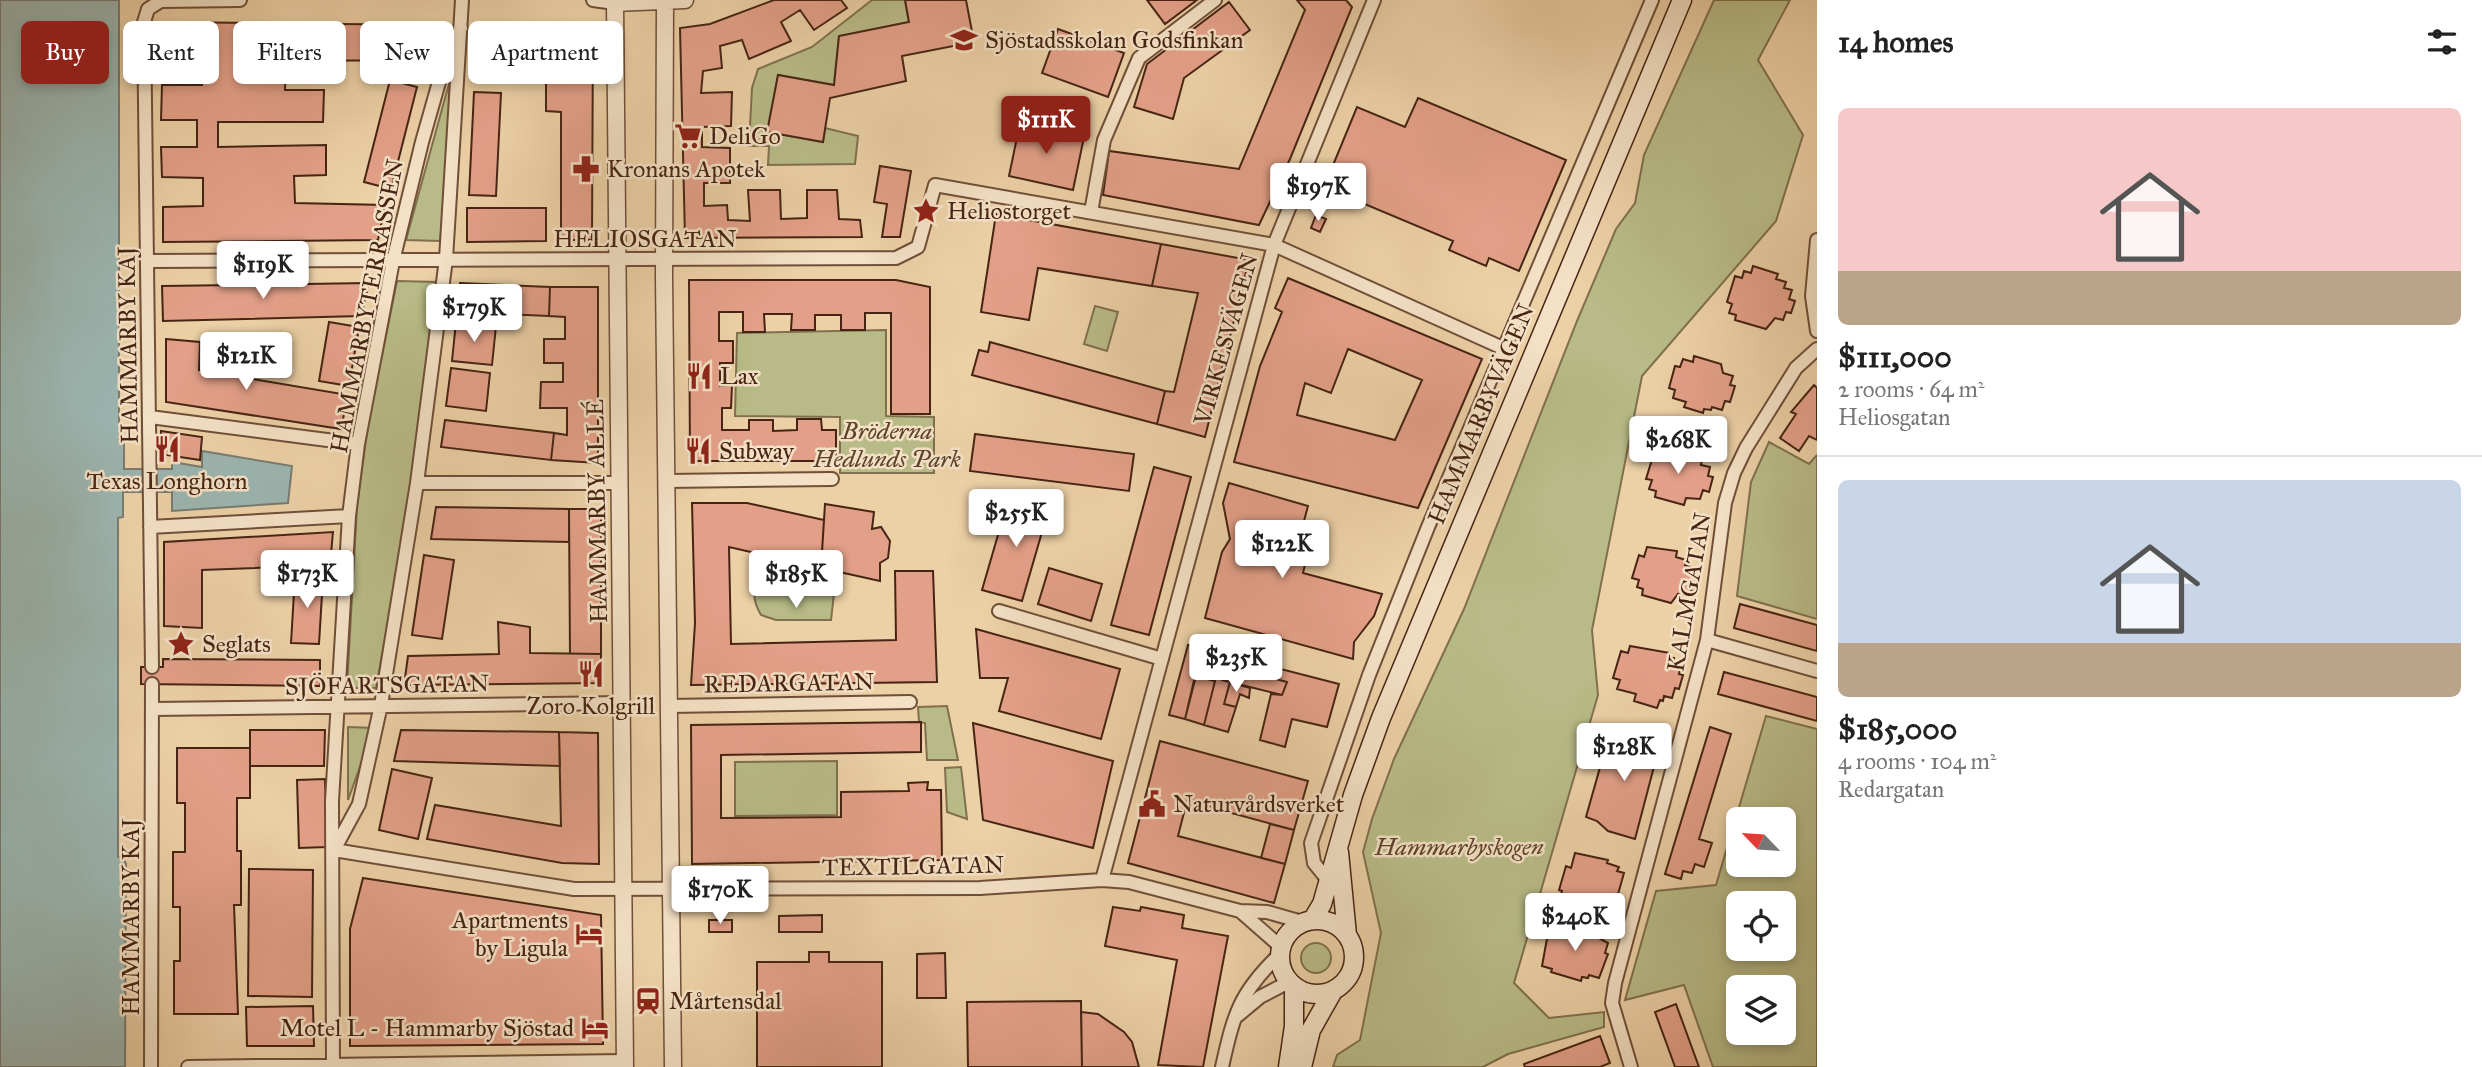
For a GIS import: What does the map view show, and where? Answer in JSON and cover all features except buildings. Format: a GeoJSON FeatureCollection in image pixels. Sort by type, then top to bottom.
{"type":"FeatureCollection","features":[{"type":"Feature","properties":{"kind":"main road","name":"HAMMARBYVÄGEN"},"geometry":{"type":"LineString","coordinates":[[1280,950],[1293,928],[1308,921],[1322,904],[1327,879],[1339,852],[1353,795],[1381,718],[1682,0]]}},
{"type":"Feature","properties":{"kind":"main road","name":"HAMMARBYVÄGEN"},"geometry":{"type":"LineString","coordinates":[[1302,1067],[1311,1030],[1333,991],[1342,985],[1353,966],[1353,945],[1348,935],[1339,852]]}},
{"type":"Feature","properties":{"kind":"main road"},"geometry":{"type":"LineString","coordinates":[[1308,921],[1332,922],[1348,935]]}},
{"type":"Feature","properties":{"kind":"main road"},"geometry":{"type":"LineString","coordinates":[[1280,950],[1280,964],[1292,984],[1294,1026],[1288,1067]]}},
{"type":"Feature","properties":{"kind":"main road"},"geometry":{"type":"LineString","coordinates":[[1292,984],[1313,994],[1333,991]]}},
{"type":"Feature","properties":{"kind":"street","name":"HAMMARBY KAJ"},"geometry":{"type":"LineString","coordinates":[[152,667],[144,22],[148,9],[161,1],[240,0]]}},
{"type":"Feature","properties":{"kind":"street","name":"HAMMARBYTERRASSEN"},"geometry":{"type":"LineString","coordinates":[[334,850],[359,804],[381,705],[417,483],[446,259],[462,0]]}},
{"type":"Feature","properties":{"kind":"street"},"geometry":{"type":"LineString","coordinates":[[593,0],[615,3],[685,0]]}},
{"type":"Feature","properties":{"kind":"street"},"geometry":{"type":"LineString","coordinates":[[1091,212],[1104,140],[1139,58],[1215,0]]}},
{"type":"Feature","properties":{"kind":"street","name":"VIRKESVÄGEN"},"geometry":{"type":"LineString","coordinates":[[1102,880],[1274,245],[1374,0]]}},
{"type":"Feature","properties":{"kind":"street"},"geometry":{"type":"LineString","coordinates":[[1327,879],[1314,863],[1311,843],[1339,757],[1428,527],[1652,0]]}},
{"type":"Feature","properties":{"kind":"street"},"geometry":{"type":"LineString","coordinates":[[665,2],[664,260],[673,1067]]}},
{"type":"Feature","properties":{"kind":"street","name":"HAMMARBY ALLÉ"},"geometry":{"type":"LineString","coordinates":[[615,3],[625,1064]]}},
{"type":"Feature","properties":{"kind":"street","name":"HAMMARBYTERRASSEN"},"geometry":{"type":"LineString","coordinates":[[333,1065],[332,800],[349,516],[358,444],[393,261],[441,75],[461,28]]}},
{"type":"Feature","properties":{"kind":"street","name":"HELIOSGATAN"},"geometry":{"type":"LineString","coordinates":[[148,261],[896,258],[918,247],[935,185],[1274,245],[1504,349]]}},
{"type":"Feature","properties":{"kind":"street"},"geometry":{"type":"LineString","coordinates":[[1817,240],[1812,296],[1817,331]]}},
{"type":"Feature","properties":{"kind":"street","name":"KALMGATAN"},"geometry":{"type":"LineString","coordinates":[[1632,1067],[1612,1003],[1615,983],[1707,640],[1725,503],[1734,473],[1746,448],[1796,368],[1817,349]]}},
{"type":"Feature","properties":{"kind":"street"},"geometry":{"type":"LineString","coordinates":[[150,417],[358,444]]}},
{"type":"Feature","properties":{"kind":"street"},"geometry":{"type":"LineString","coordinates":[[667,481],[832,480]]}},
{"type":"Feature","properties":{"kind":"street"},"geometry":{"type":"LineString","coordinates":[[417,483],[619,483]]}},
{"type":"Feature","properties":{"kind":"street"},"geometry":{"type":"LineString","coordinates":[[150,527],[349,516]]}},
{"type":"Feature","properties":{"kind":"street"},"geometry":{"type":"LineString","coordinates":[[999,611],[1162,659]]}},
{"type":"Feature","properties":{"kind":"street"},"geometry":{"type":"LineString","coordinates":[[1707,640],[1817,671]]}},
{"type":"Feature","properties":{"kind":"street","name":"HAMMARBY KAJ"},"geometry":{"type":"LineString","coordinates":[[151,1067],[152,684]]}},
{"type":"Feature","properties":{"kind":"street","name":"REDARGATAN"},"geometry":{"type":"LineString","coordinates":[[669,706],[910,702]]}},
{"type":"Feature","properties":{"kind":"street","name":"SJÖFARTSGATAN"},"geometry":{"type":"LineString","coordinates":[[152,709],[623,703]]}},
{"type":"Feature","properties":{"kind":"street","name":"TEXTILGATAN"},"geometry":{"type":"LineString","coordinates":[[334,850],[574,889],[980,888],[1102,880],[1129,882],[1240,911],[1267,912],[1308,921]]}},
{"type":"Feature","properties":{"kind":"street","name":"TEXTILGATAN"},"geometry":{"type":"LineString","coordinates":[[1240,911],[1280,950]]}},
{"type":"Feature","properties":{"kind":"street"},"geometry":{"type":"LineString","coordinates":[[1222,1067],[1233,1020],[1254,979],[1280,950]]}},
{"type":"Feature","properties":{"kind":"street"},"geometry":{"type":"LineString","coordinates":[[1233,1020],[1260,997],[1292,984]]}},
{"type":"Feature","properties":{"kind":"street"},"geometry":{"type":"LineString","coordinates":[[188,1067],[625,1064]]}},
{"type":"Feature","properties":{"kind":"green space"},"geometry":{"type":"Polygon","coordinates":[[[872,0],[905,0],[909,22],[839,36],[834,85],[778,75],[768,132],[823,142],[825,128],[858,136],[855,164],[768,165],[769,146],[749,146],[752,88],[758,69],[812,47],[872,0]]]}},
{"type":"Feature","properties":{"kind":"green space","name":"Hammarbyskogen"},"geometry":{"type":"Polygon","coordinates":[[[1714,0],[1790,0],[1758,60],[1803,135],[1776,221],[1642,376],[1592,630],[1598,695],[1514,983],[1549,1018],[1604,1012],[1604,1027],[1508,1054],[1483,1067],[1333,1067],[1337,1055],[1360,1040],[1381,933],[1363,852],[1372,819],[1394,759],[1464,609],[1616,229],[1635,203],[1644,155],[1714,0]]]}},
{"type":"Feature","properties":{"kind":"green space"},"geometry":{"type":"Polygon","coordinates":[[[450,84],[448,162],[440,241],[406,240],[450,84]]]}},
{"type":"Feature","properties":{"kind":"green space"},"geometry":{"type":"Polygon","coordinates":[[[397,281],[438,282],[409,508],[376,688],[347,688],[357,506],[368,425],[397,281]]]}},
{"type":"Feature","properties":{"kind":"green space"},"geometry":{"type":"Polygon","coordinates":[[[1095,306],[1118,312],[1107,351],[1084,344],[1095,306]]]}},
{"type":"Feature","properties":{"kind":"green space","name":"Bröderna Hedlunds Park"},"geometry":{"type":"Polygon","coordinates":[[[886,330],[886,416],[934,417],[934,473],[840,473],[840,417],[735,416],[737,333],[886,330]]]}},
{"type":"Feature","properties":{"kind":"green space"},"geometry":{"type":"Polygon","coordinates":[[[1769,442],[1809,464],[1817,455],[1817,619],[1737,596],[1751,482],[1769,442]]]}},
{"type":"Feature","properties":{"kind":"green space"},"geometry":{"type":"Polygon","coordinates":[[[778,572],[835,585],[831,620],[776,620],[761,615],[755,601],[756,588],[763,578],[778,572]]]}},
{"type":"Feature","properties":{"kind":"green space"},"geometry":{"type":"Polygon","coordinates":[[[947,706],[958,760],[927,760],[925,723],[919,722],[918,707],[947,706]]]}},
{"type":"Feature","properties":{"kind":"green space"},"geometry":{"type":"Polygon","coordinates":[[[1766,716],[1817,729],[1817,1067],[1713,1067],[1684,985],[1625,1000],[1656,891],[1716,885],[1726,851],[1726,877],[1796,877],[1796,807],[1739,807],[1766,716]]]}},
{"type":"Feature","properties":{"kind":"green space"},"geometry":{"type":"Polygon","coordinates":[[[348,727],[374,728],[348,800],[348,727]]]}},
{"type":"Feature","properties":{"kind":"green space"},"geometry":{"type":"Polygon","coordinates":[[[837,761],[837,815],[735,816],[735,762],[837,761]]]}},
{"type":"Feature","properties":{"kind":"green space"},"geometry":{"type":"Polygon","coordinates":[[[961,767],[967,819],[947,812],[945,768],[961,767]]]}},
{"type":"Feature","properties":{"kind":"green space"},"geometry":{"type":"Polygon","coordinates":[[[1316,943],[1322,944],[1330,952],[1330,964],[1322,972],[1316,973],[1310,972],[1302,964],[1301,958],[1302,952],[1310,944],[1316,943]]]}},
{"type":"Feature","properties":{"kind":"water"},"geometry":{"type":"Polygon","coordinates":[[[0,0],[119,0],[119,443],[124,444],[124,469],[172,469],[172,462],[202,467],[202,451],[292,466],[288,503],[172,511],[172,492],[123,492],[123,517],[118,518],[118,857],[123,858],[126,864],[125,1067],[0,1067],[0,0]]]}},
{"type":"Feature","properties":{"kind":"place","name":"Sjöstadsskolan Godsfinkan"},"geometry":{"type":"Point","coordinates":[964,40]}},
{"type":"Feature","properties":{"kind":"place","name":"DeliGo"},"geometry":{"type":"Point","coordinates":[688,136]}},
{"type":"Feature","properties":{"kind":"place","name":"Kronans Apotek"},"geometry":{"type":"Point","coordinates":[586,169]}},
{"type":"Feature","properties":{"kind":"place","name":"Heliostorget"},"geometry":{"type":"Point","coordinates":[926,211]}},
{"type":"Feature","properties":{"kind":"place","name":"Lax"},"geometry":{"type":"Point","coordinates":[699,376]}},
{"type":"Feature","properties":{"kind":"place","name":"Texas Longhorn"},"geometry":{"type":"Point","coordinates":[167,449]}},
{"type":"Feature","properties":{"kind":"place","name":"Subway"},"geometry":{"type":"Point","coordinates":[698,451]}},
{"type":"Feature","properties":{"kind":"place","name":"Seglats"},"geometry":{"type":"Point","coordinates":[181,644]}},
{"type":"Feature","properties":{"kind":"place","name":"Zoro Kolgrill"},"geometry":{"type":"Point","coordinates":[591,674]}},
{"type":"Feature","properties":{"kind":"place","name":"Naturvårdsverket"},"geometry":{"type":"Point","coordinates":[1152,804]}},
{"type":"Feature","properties":{"kind":"place","name":"Apartments by Ligula"},"geometry":{"type":"Point","coordinates":[589,934]}},
{"type":"Feature","properties":{"kind":"place","name":"Mårtensdal"},"geometry":{"type":"Point","coordinates":[648,1001]}},
{"type":"Feature","properties":{"kind":"place","name":"Motel L - Hammarby Sjöstad"},"geometry":{"type":"Point","coordinates":[595,1028]}}]}
